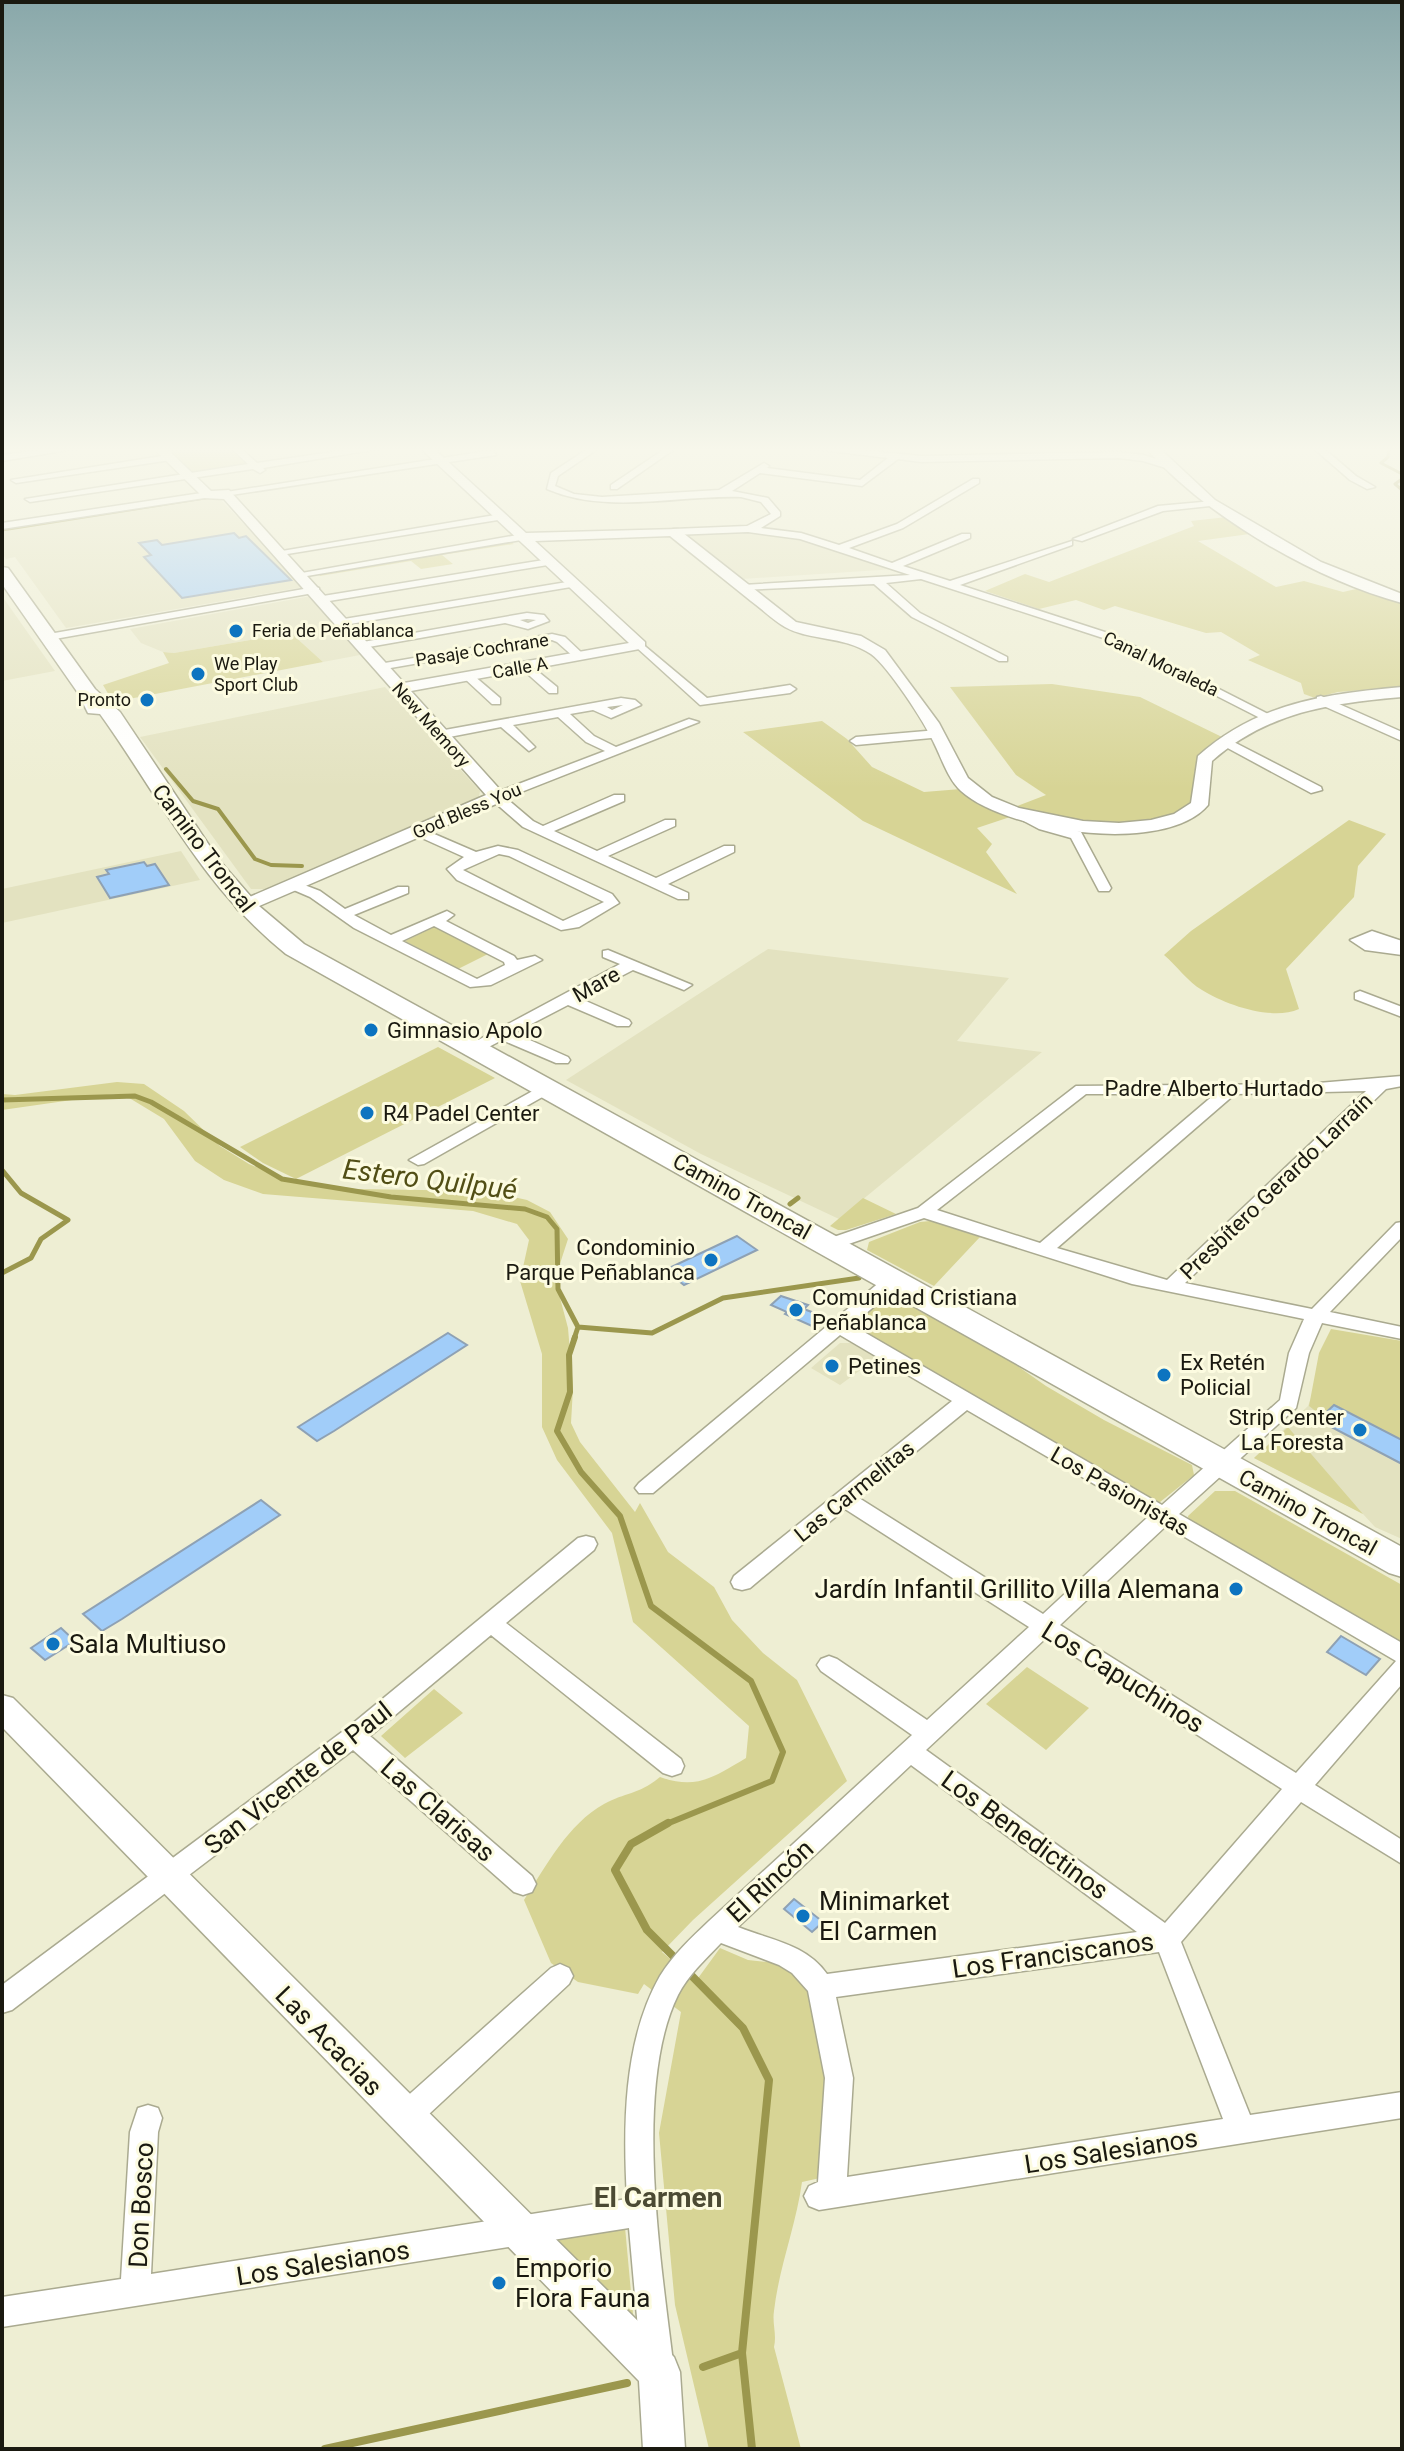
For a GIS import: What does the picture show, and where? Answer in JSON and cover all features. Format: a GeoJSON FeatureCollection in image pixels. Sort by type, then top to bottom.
{"type":"FeatureCollection","features":[{"type":"Feature","properties":{"kind":"main road","name":"Camino Troncal"},"geometry":{"type":"LineString","coordinates":[[2,572],[129,755],[140,762],[245,906],[268,930],[295,949],[831,1244],[1402,1564]]}},
{"type":"Feature","properties":{"kind":"street","name":"New Memory"},"geometry":{"type":"LineString","coordinates":[[289,560],[439,735],[518,817],[683,896]]}},
{"type":"Feature","properties":{"kind":"street","name":"Canal Moraleda"},"geometry":{"type":"LineString","coordinates":[[301,574],[383,560]]}},
{"type":"Feature","properties":{"kind":"street"},"geometry":{"type":"LineString","coordinates":[[708,560],[791,625],[846,637],[871,646],[880,653],[938,734],[965,786],[985,800],[1044,826],[1076,835],[1104,888]]}},
{"type":"Feature","properties":{"kind":"street","name":"Canal Moraleda"},"geometry":{"type":"LineString","coordinates":[[876,560],[1115,639],[1266,716]]}},
{"type":"Feature","properties":{"kind":"street"},"geometry":{"type":"LineString","coordinates":[[893,566],[907,560]]}},
{"type":"Feature","properties":{"kind":"street"},"geometry":{"type":"LineString","coordinates":[[952,584],[1018,560]]}},
{"type":"Feature","properties":{"kind":"street"},"geometry":{"type":"LineString","coordinates":[[1308,560],[1398,596]]}},
{"type":"Feature","properties":{"kind":"street"},"geometry":{"type":"LineString","coordinates":[[49,637],[319,594],[439,581],[550,562],[704,702],[790,689]]}},
{"type":"Feature","properties":{"kind":"street"},"geometry":{"type":"LineString","coordinates":[[743,588],[929,577]]}},
{"type":"Feature","properties":{"kind":"street"},"geometry":{"type":"LineString","coordinates":[[876,580],[916,615],[1003,659]]}},
{"type":"Feature","properties":{"kind":"street"},"geometry":{"type":"LineString","coordinates":[[439,581],[462,603]]}},
{"type":"Feature","properties":{"kind":"street"},"geometry":{"type":"LineString","coordinates":[[344,622],[573,584]]}},
{"type":"Feature","properties":{"kind":"street"},"geometry":{"type":"LineString","coordinates":[[363,645],[506,620]]}},
{"type":"Feature","properties":{"kind":"street","name":"Pasaje Cochrane"},"geometry":{"type":"LineString","coordinates":[[379,667],[552,637],[561,639],[579,656]]}},
{"type":"Feature","properties":{"kind":"street","name":"Calle A"},"geometry":{"type":"LineString","coordinates":[[399,689],[640,645]]}},
{"type":"Feature","properties":{"kind":"street"},"geometry":{"type":"LineString","coordinates":[[526,667],[553,690]]}},
{"type":"Feature","properties":{"kind":"street"},"geometry":{"type":"LineString","coordinates":[[469,677],[496,701]]}},
{"type":"Feature","properties":{"kind":"street"},"geometry":{"type":"LineString","coordinates":[[1027,817],[1112,827],[1153,826],[1179,820],[1199,805],[1204,760],[1266,716],[1321,700],[1402,692]]}},
{"type":"Feature","properties":{"kind":"street"},"geometry":{"type":"LineString","coordinates":[[1321,700],[1402,737]]}},
{"type":"Feature","properties":{"kind":"street"},"geometry":{"type":"LineString","coordinates":[[439,735],[595,706]]}},
{"type":"Feature","properties":{"kind":"street"},"geometry":{"type":"LineString","coordinates":[[561,713],[590,739],[615,752]]}},
{"type":"Feature","properties":{"kind":"street","name":"God Bless You"},"geometry":{"type":"LineString","coordinates":[[245,906],[497,797],[693,722]]}},
{"type":"Feature","properties":{"kind":"street"},"geometry":{"type":"LineString","coordinates":[[504,723],[529,747]]}},
{"type":"Feature","properties":{"kind":"street"},"geometry":{"type":"LineString","coordinates":[[856,741],[938,734]]}},
{"type":"Feature","properties":{"kind":"street"},"geometry":{"type":"LineString","coordinates":[[1226,742],[1316,790]]}},
{"type":"Feature","properties":{"kind":"street"},"geometry":{"type":"LineString","coordinates":[[543,831],[619,798]]}},
{"type":"Feature","properties":{"kind":"street"},"geometry":{"type":"LineString","coordinates":[[596,856],[670,823]]}},
{"type":"Feature","properties":{"kind":"street"},"geometry":{"type":"LineString","coordinates":[[418,831],[475,857],[498,850],[507,851],[607,897],[612,903],[574,924],[554,924],[456,872],[456,866],[475,857]]}},
{"type":"Feature","properties":{"kind":"street"},"geometry":{"type":"LineString","coordinates":[[656,884],[729,849]]}},
{"type":"Feature","properties":{"kind":"street"},"geometry":{"type":"LineString","coordinates":[[294,885],[315,894],[342,915],[475,984],[535,960]]}},
{"type":"Feature","properties":{"kind":"street"},"geometry":{"type":"LineString","coordinates":[[342,915],[403,890]]}},
{"type":"Feature","properties":{"kind":"street"},"geometry":{"type":"LineString","coordinates":[[390,941],[443,918],[509,959],[514,966]]}},
{"type":"Feature","properties":{"kind":"street"},"geometry":{"type":"LineString","coordinates":[[608,954],[684,985]]}},
{"type":"Feature","properties":{"kind":"street","name":"Mare"},"geometry":{"type":"LineString","coordinates":[[475,1048],[632,964]]}},
{"type":"Feature","properties":{"kind":"street"},"geometry":{"type":"LineString","coordinates":[[1360,996],[1402,1012]]}},
{"type":"Feature","properties":{"kind":"street"},"geometry":{"type":"LineString","coordinates":[[568,999],[623,1023]]}},
{"type":"Feature","properties":{"kind":"street"},"geometry":{"type":"LineString","coordinates":[[502,1034],[562,1060]]}},
{"type":"Feature","properties":{"kind":"street","name":"Padre Alberto Hurtado"},"geometry":{"type":"LineString","coordinates":[[831,1244],[924,1212],[1082,1089],[1231,1089],[1381,1085],[1402,1081]]}},
{"type":"Feature","properties":{"kind":"street","name":"Presbítero Gerardo Larraín"},"geometry":{"type":"LineString","coordinates":[[1170,1287],[1381,1085]]}},
{"type":"Feature","properties":{"kind":"street"},"geometry":{"type":"LineString","coordinates":[[418,1160],[547,1088]]}},
{"type":"Feature","properties":{"kind":"street"},"geometry":{"type":"LineString","coordinates":[[1042,1251],[1231,1089]]}},
{"type":"Feature","properties":{"kind":"street"},"geometry":{"type":"LineString","coordinates":[[924,1212],[1116,1274],[1402,1333]]}},
{"type":"Feature","properties":{"kind":"street"},"geometry":{"type":"LineString","coordinates":[[1315,1317],[1402,1227]]}},
{"type":"Feature","properties":{"kind":"street"},"geometry":{"type":"LineString","coordinates":[[646,1488],[894,1280]]}},
{"type":"Feature","properties":{"kind":"street","name":"El Rincón"},"geometry":{"type":"LineString","coordinates":[[664,2449],[643,2211],[640,2105],[652,2038],[665,1994],[687,1960],[718,1929],[1289,1403],[1299,1353],[1315,1317]]}},
{"type":"Feature","properties":{"kind":"street","name":"Los Pasionistas"},"geometry":{"type":"LineString","coordinates":[[839,1326],[1402,1654]]}},
{"type":"Feature","properties":{"kind":"street","name":"Las Carmelitas"},"geometry":{"type":"LineString","coordinates":[[742,1582],[966,1400]]}},
{"type":"Feature","properties":{"kind":"street","name":"Los Capuchinos"},"geometry":{"type":"LineString","coordinates":[[845,1499],[1402,1853]]}},
{"type":"Feature","properties":{"kind":"street","name":"San Vicente de Paul"},"geometry":{"type":"LineString","coordinates":[[2,2001],[354,1736],[586,1544]]}},
{"type":"Feature","properties":{"kind":"street"},"geometry":{"type":"LineString","coordinates":[[491,1623],[672,1766]]}},
{"type":"Feature","properties":{"kind":"street","name":"Los Benedictinos"},"geometry":{"type":"LineString","coordinates":[[829,1665],[919,1743],[1167,1939]]}},
{"type":"Feature","properties":{"kind":"street","name":"Los Franciscanos"},"geometry":{"type":"LineString","coordinates":[[821,1987],[1167,1939],[1402,1668]]}},
{"type":"Feature","properties":{"kind":"street","name":"Las Acacias"},"geometry":{"type":"LineString","coordinates":[[2,1707],[404,2118],[659,2372]]}},
{"type":"Feature","properties":{"kind":"street","name":"Las Clarisas"},"geometry":{"type":"LineString","coordinates":[[354,1736],[523,1884]]}},
{"type":"Feature","properties":{"kind":"street"},"geometry":{"type":"LineString","coordinates":[[718,1929],[732,1937],[787,1954],[814,1974],[821,1987]]}},
{"type":"Feature","properties":{"kind":"street"},"geometry":{"type":"LineString","coordinates":[[1167,1939],[1242,2131]]}},
{"type":"Feature","properties":{"kind":"street"},"geometry":{"type":"LineString","coordinates":[[404,2118],[560,1976]]}},
{"type":"Feature","properties":{"kind":"street","name":"Los Salesianos"},"geometry":{"type":"LineString","coordinates":[[821,1987],[839,2078],[829,2195],[1402,2105]]}},
{"type":"Feature","properties":{"kind":"street","name":"Don Bosco"},"geometry":{"type":"LineString","coordinates":[[135,2292],[144,2132],[148,2118]]}},
{"type":"Feature","properties":{"kind":"street","name":"Los Salesianos"},"geometry":{"type":"LineString","coordinates":[[2,2312],[643,2211]]}},
{"type":"Feature","properties":{"kind":"shaded area"},"geometry":{"type":"Polygon","coordinates":[[[17,560],[279,560],[304,587],[66,628],[17,560]]]}},
{"type":"Feature","properties":{"kind":"shaded area"},"geometry":{"type":"Polygon","coordinates":[[[393,560],[449,560],[453,564],[421,569],[411,561],[320,576],[318,573],[393,560]]]}},
{"type":"Feature","properties":{"kind":"shaded area"},"geometry":{"type":"Polygon","coordinates":[[[718,560],[867,560],[895,569],[742,579],[718,560]]]}},
{"type":"Feature","properties":{"kind":"shaded area"},"geometry":{"type":"Polygon","coordinates":[[[1105,560],[1231,560],[1276,587],[1304,581],[1343,592],[1365,587],[1402,604],[1402,687],[1338,692],[1315,698],[1304,694],[1301,683],[1248,660],[1260,655],[1221,632],[1206,633],[1115,606],[1104,610],[1076,600],[1039,609],[985,591],[1025,574],[1049,582],[1105,560]]]}},
{"type":"Feature","properties":{"kind":"shaded area"},"geometry":{"type":"Polygon","coordinates":[[[2,596],[28,633],[55,671],[2,681],[2,596]]]}},
{"type":"Feature","properties":{"kind":"shaded area","name":"Feria de Peñablanca"},"geometry":{"type":"Polygon","coordinates":[[[311,596],[360,655],[323,662],[291,633],[174,653],[163,652],[141,643],[130,629],[311,596]]]}},
{"type":"Feature","properties":{"kind":"shaded area","name":"We Play Sport Club"},"geometry":{"type":"Polygon","coordinates":[[[291,633],[323,662],[113,702],[103,685],[169,663],[163,652],[174,653],[291,633]]]}},
{"type":"Feature","properties":{"kind":"shaded area"},"geometry":{"type":"Polygon","coordinates":[[[1052,684],[1140,697],[1222,737],[1198,758],[1191,799],[1181,813],[1163,821],[1111,823],[1015,807],[1046,795],[1016,775],[950,687],[1052,684]]]}},
{"type":"Feature","properties":{"kind":"shaded area"},"geometry":{"type":"Polygon","coordinates":[[[385,687],[480,791],[479,797],[269,889],[251,889],[140,737],[385,687]]]}},
{"type":"Feature","properties":{"kind":"shaded area"},"geometry":{"type":"Polygon","coordinates":[[[822,721],[847,739],[872,767],[924,792],[961,789],[1013,816],[977,828],[992,844],[986,852],[1017,894],[863,821],[743,732],[822,721]]]}},
{"type":"Feature","properties":{"kind":"shaded area"},"geometry":{"type":"Polygon","coordinates":[[[1349,820],[1386,834],[1358,866],[1354,897],[1286,969],[1299,1009],[1263,1012],[1223,1001],[1197,987],[1164,955],[1191,931],[1349,820]]]}},
{"type":"Feature","properties":{"kind":"shaded area"},"geometry":{"type":"Polygon","coordinates":[[[181,851],[200,880],[2,923],[2,889],[181,851]]]}},
{"type":"Feature","properties":{"kind":"shaded area"},"geometry":{"type":"Polygon","coordinates":[[[436,926],[488,954],[458,969],[405,941],[436,926]]]}},
{"type":"Feature","properties":{"kind":"shaded area"},"geometry":{"type":"Polygon","coordinates":[[[768,949],[1009,978],[957,1041],[1042,1052],[839,1219],[701,1154],[566,1080],[768,949]]]}},
{"type":"Feature","properties":{"kind":"shaded area","name":"R4 Padel Center"},"geometry":{"type":"Polygon","coordinates":[[[438,1047],[495,1078],[296,1179],[263,1163],[240,1147],[438,1047]]]}},
{"type":"Feature","properties":{"kind":"shaded area"},"geometry":{"type":"Polygon","coordinates":[[[117,1082],[144,1084],[184,1111],[220,1146],[249,1164],[283,1178],[355,1189],[486,1191],[527,1200],[550,1212],[568,1239],[555,1279],[568,1328],[573,1388],[571,1423],[580,1442],[635,1512],[640,1503],[668,1552],[714,1587],[732,1620],[763,1653],[797,1680],[847,1781],[693,1920],[662,1952],[696,1981],[720,1948],[748,1960],[786,1964],[809,1986],[827,2083],[820,2178],[802,2182],[774,2316],[774,2347],[801,2449],[709,2449],[675,2305],[659,2133],[681,2012],[644,1984],[638,1994],[578,1982],[551,1963],[524,1900],[559,1847],[591,1812],[660,1777],[695,1782],[724,1771],[746,1758],[749,1726],[633,1622],[612,1533],[557,1460],[542,1427],[542,1354],[520,1281],[529,1240],[517,1224],[473,1211],[263,1194],[224,1180],[195,1161],[164,1119],[126,1096],[114,1094],[2,1110],[2,1094],[117,1082]]]}},
{"type":"Feature","properties":{"kind":"shaded area"},"geometry":{"type":"Polygon","coordinates":[[[863,1198],[896,1214],[846,1230],[830,1226],[863,1198]]]}},
{"type":"Feature","properties":{"kind":"shaded area"},"geometry":{"type":"Polygon","coordinates":[[[930,1221],[980,1237],[934,1286],[867,1250],[869,1242],[930,1221]]]}},
{"type":"Feature","properties":{"kind":"shaded area"},"geometry":{"type":"Polygon","coordinates":[[[897,1295],[999,1353],[1046,1386],[1104,1420],[1192,1465],[1194,1475],[1160,1502],[1151,1502],[854,1331],[854,1324],[885,1297],[897,1295]]]}},
{"type":"Feature","properties":{"kind":"shaded area"},"geometry":{"type":"Polygon","coordinates":[[[1331,1329],[1402,1341],[1402,1440],[1335,1405],[1322,1416],[1309,1406],[1319,1353],[1331,1329]]]}},
{"type":"Feature","properties":{"kind":"shaded area"},"geometry":{"type":"Polygon","coordinates":[[[840,1343],[851,1343],[877,1358],[840,1385],[811,1368],[840,1343]]]}},
{"type":"Feature","properties":{"kind":"shaded area"},"geometry":{"type":"Polygon","coordinates":[[[1312,1395],[1402,1440],[1402,1539],[1375,1527],[1363,1514],[1254,1458],[1308,1406],[1312,1395]]]}},
{"type":"Feature","properties":{"kind":"shaded area"},"geometry":{"type":"Polygon","coordinates":[[[1288,1427],[1293,1433],[1363,1514],[1254,1458],[1288,1427]]]}},
{"type":"Feature","properties":{"kind":"shaded area"},"geometry":{"type":"Polygon","coordinates":[[[1215,1491],[1235,1491],[1402,1585],[1402,1647],[1189,1524],[1188,1516],[1215,1491]]]}},
{"type":"Feature","properties":{"kind":"shaded area"},"geometry":{"type":"Polygon","coordinates":[[[1027,1667],[1089,1708],[1046,1750],[986,1704],[1027,1667]]]}},
{"type":"Feature","properties":{"kind":"shaded area"},"geometry":{"type":"Polygon","coordinates":[[[434,1689],[463,1713],[405,1758],[381,1736],[434,1689]]]}},
{"type":"Feature","properties":{"kind":"shaded area"},"geometry":{"type":"Polygon","coordinates":[[[625,2227],[634,2325],[546,2238],[625,2227]]]}},
{"type":"Feature","properties":{"kind":"building"},"geometry":{"type":"Polygon","coordinates":[[[147,560],[271,560],[291,580],[182,598],[147,560]]]}},
{"type":"Feature","properties":{"kind":"building"},"geometry":{"type":"Polygon","coordinates":[[[144,862],[147,866],[155,864],[169,885],[110,898],[97,877],[109,874],[106,870],[144,862]]]}},
{"type":"Feature","properties":{"kind":"building","name":"Condominio Parque Peñablanca"},"geometry":{"type":"Polygon","coordinates":[[[737,1236],[757,1250],[684,1285],[665,1270],[737,1236]]]}},
{"type":"Feature","properties":{"kind":"building","name":"Comunidad Cristiana Peñablanca"},"geometry":{"type":"Polygon","coordinates":[[[781,1296],[808,1305],[804,1309],[822,1316],[812,1326],[785,1314],[787,1312],[771,1305],[781,1296]]]}},
{"type":"Feature","properties":{"kind":"building"},"geometry":{"type":"Polygon","coordinates":[[[448,1333],[467,1345],[334,1431],[317,1441],[298,1427],[448,1333]]]}},
{"type":"Feature","properties":{"kind":"building","name":"Strip Center La Foresta"},"geometry":{"type":"Polygon","coordinates":[[[1334,1405],[1402,1440],[1402,1464],[1318,1420],[1334,1405]]]}},
{"type":"Feature","properties":{"kind":"building"},"geometry":{"type":"Polygon","coordinates":[[[261,1500],[280,1515],[122,1619],[102,1631],[83,1614],[261,1500]]]}},
{"type":"Feature","properties":{"kind":"building","name":"Sala Multiuso"},"geometry":{"type":"Polygon","coordinates":[[[61,1628],[75,1641],[45,1660],[31,1648],[61,1628]]]}},
{"type":"Feature","properties":{"kind":"building"},"geometry":{"type":"Polygon","coordinates":[[[1341,1636],[1380,1659],[1366,1675],[1327,1652],[1341,1636]]]}},
{"type":"Feature","properties":{"kind":"building","name":"Minimarket El Carmen"},"geometry":{"type":"Polygon","coordinates":[[[794,1899],[823,1922],[812,1932],[784,1909],[794,1899]]]}},
{"type":"Feature","properties":{"kind":"waterway"},"geometry":{"type":"LineString","coordinates":[[166,769],[193,801],[218,809],[255,859],[271,865],[302,866]]}},
{"type":"Feature","properties":{"kind":"waterway","name":"Estero Quilpué"},"geometry":{"type":"LineString","coordinates":[[2,1100],[135,1096],[151,1102],[282,1179],[391,1197],[525,1209],[547,1217],[557,1229],[558,1289],[578,1327]]}},
{"type":"Feature","properties":{"kind":"waterway"},"geometry":{"type":"LineString","coordinates":[[2,1170],[21,1193],[68,1220],[41,1239],[31,1258],[2,1273]]}},
{"type":"Feature","properties":{"kind":"waterway"},"geometry":{"type":"LineString","coordinates":[[790,1204],[798,1198]]}},
{"type":"Feature","properties":{"kind":"waterway"},"geometry":{"type":"LineString","coordinates":[[578,1327],[652,1333],[723,1298],[859,1278]]}},
{"type":"Feature","properties":{"kind":"waterway","name":"Estero Quilpué"},"geometry":{"type":"LineString","coordinates":[[574,1339],[578,1327]]}},
{"type":"Feature","properties":{"kind":"waterway","name":"Estero Quilpué"},"geometry":{"type":"LineString","coordinates":[[575,1337],[569,1355],[570,1392],[557,1431],[581,1472],[620,1516],[651,1606],[751,1681],[783,1752],[772,1781],[666,1824]]}},
{"type":"Feature","properties":{"kind":"waterway","name":"Estero Quilpué"},"geometry":{"type":"LineString","coordinates":[[666,1824],[631,1844],[615,1870],[647,1930],[676,1959]]}},
{"type":"Feature","properties":{"kind":"waterway","name":"Estero Quilpué"},"geometry":{"type":"LineString","coordinates":[[688,1972],[743,2028],[769,2080],[742,2353]]}},
{"type":"Feature","properties":{"kind":"waterway"},"geometry":{"type":"LineString","coordinates":[[703,2367],[742,2353]]}},
{"type":"Feature","properties":{"kind":"waterway","name":"Estero Quilpué"},"geometry":{"type":"LineString","coordinates":[[742,2353],[752,2449]]}},
{"type":"Feature","properties":{"kind":"waterway"},"geometry":{"type":"LineString","coordinates":[[325,2449],[627,2383]]}},
{"type":"Feature","properties":{"kind":"place","name":"Feria de Peñablanca"},"geometry":{"type":"Point","coordinates":[236,631]}},
{"type":"Feature","properties":{"kind":"place","name":"We Play Sport Club"},"geometry":{"type":"Point","coordinates":[198,674]}},
{"type":"Feature","properties":{"kind":"place","name":"Pronto"},"geometry":{"type":"Point","coordinates":[147,700]}},
{"type":"Feature","properties":{"kind":"place","name":"Gimnasio Apolo"},"geometry":{"type":"Point","coordinates":[371,1030]}},
{"type":"Feature","properties":{"kind":"place","name":"R4 Padel Center"},"geometry":{"type":"Point","coordinates":[367,1113]}},
{"type":"Feature","properties":{"kind":"place","name":"Condominio Parque Peñablanca"},"geometry":{"type":"Point","coordinates":[711,1260]}},
{"type":"Feature","properties":{"kind":"place","name":"Comunidad Cristiana Peñablanca"},"geometry":{"type":"Point","coordinates":[796,1310]}},
{"type":"Feature","properties":{"kind":"place","name":"Petines"},"geometry":{"type":"Point","coordinates":[832,1366]}},
{"type":"Feature","properties":{"kind":"place","name":"Ex Retén Policial"},"geometry":{"type":"Point","coordinates":[1164,1375]}},
{"type":"Feature","properties":{"kind":"place","name":"Strip Center La Foresta"},"geometry":{"type":"Point","coordinates":[1360,1430]}},
{"type":"Feature","properties":{"kind":"place","name":"Jardín Infantil Grillito Villa Alemana"},"geometry":{"type":"Point","coordinates":[1236,1589]}},
{"type":"Feature","properties":{"kind":"place","name":"Sala Multiuso"},"geometry":{"type":"Point","coordinates":[53,1644]}},
{"type":"Feature","properties":{"kind":"place","name":"Minimarket El Carmen"},"geometry":{"type":"Point","coordinates":[803,1916]}},
{"type":"Feature","properties":{"kind":"place","name":"Emporio Flora Fauna"},"geometry":{"type":"Point","coordinates":[499,2283]}},
{"type":"Feature","properties":{"kind":"district","name":"El Carmen"},"geometry":{"type":"Point","coordinates":[658,2197]}}]}
